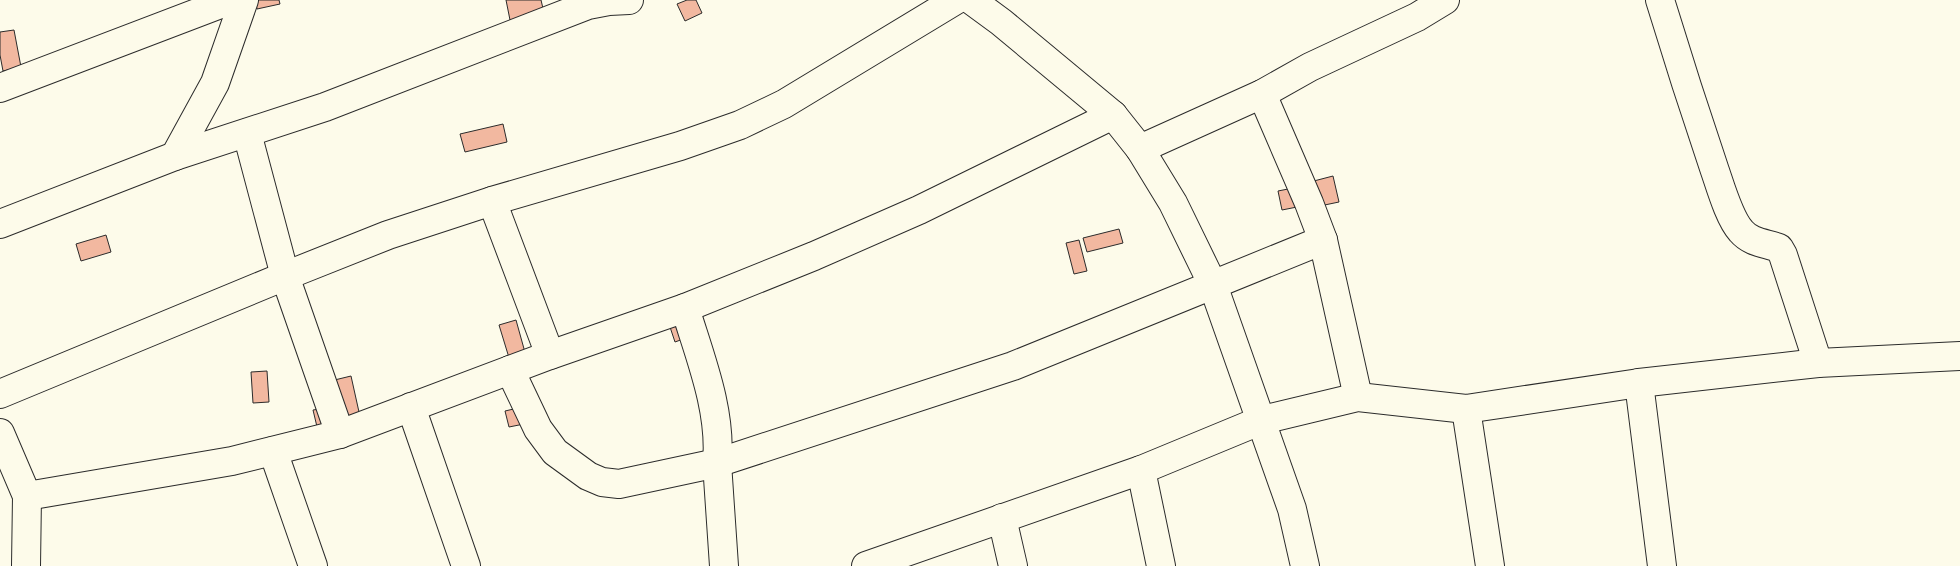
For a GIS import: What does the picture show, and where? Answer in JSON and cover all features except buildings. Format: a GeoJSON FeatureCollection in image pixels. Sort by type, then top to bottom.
{"type":"FeatureCollection","features":[{"type":"Feature","properties":{"kind":"street"},"geometry":{"type":"LineString","coordinates":[[0,88],[231,0]]}},
{"type":"Feature","properties":{"kind":"street"},"geometry":{"type":"LineString","coordinates":[[175,156],[215,83],[244,0]]}},
{"type":"Feature","properties":{"kind":"street"},"geometry":{"type":"LineString","coordinates":[[0,224],[175,156],[324,107],[588,6],[609,1],[629,0]]}},
{"type":"Feature","properties":{"kind":"street"},"geometry":{"type":"LineString","coordinates":[[0,394],[388,235],[492,200],[680,146],[740,125],[784,104],[956,0]]}},
{"type":"Feature","properties":{"kind":"street"},"geometry":{"type":"LineString","coordinates":[[971,0],[1001,22],[1113,115],[1140,149],[1173,203],[1213,285],[1292,509],[1305,566]]}},
{"type":"Feature","properties":{"kind":"street"},"geometry":{"type":"LineString","coordinates":[[1140,149],[1262,94],[1310,67],[1417,17],[1445,0]]}},
{"type":"Feature","properties":{"kind":"street"},"geometry":{"type":"LineString","coordinates":[[1660,0],[1688,94],[1725,199],[1740,231],[1755,242],[1779,248],[1783,255],[1818,363]]}},
{"type":"Feature","properties":{"kind":"street"},"geometry":{"type":"LineString","coordinates":[[1262,94],[1323,240],[1358,397]]}},
{"type":"Feature","properties":{"kind":"street"},"geometry":{"type":"LineString","coordinates":[[27,496],[232,462],[340,434],[550,355],[685,308],[814,256],[919,210],[1113,115]]}},
{"type":"Feature","properties":{"kind":"street"},"geometry":{"type":"LineString","coordinates":[[247,132],[286,276],[340,434]]}},
{"type":"Feature","properties":{"kind":"street"},"geometry":{"type":"LineString","coordinates":[[492,200],[550,355]]}},
{"type":"Feature","properties":{"kind":"street"},"geometry":{"type":"LineString","coordinates":[[510,370],[545,441],[555,452],[588,476],[602,482],[619,484],[717,463],[1013,366],[1323,240]]}},
{"type":"Feature","properties":{"kind":"street"},"geometry":{"type":"LineString","coordinates":[[685,308],[707,379],[719,446],[717,463],[724,566]]}},
{"type":"Feature","properties":{"kind":"street"},"geometry":{"type":"LineString","coordinates":[[866,566],[1141,470],[1262,420],[1358,397],[1466,409],[1639,383],[1818,363],[1960,356]]}},
{"type":"Feature","properties":{"kind":"street"},"geometry":{"type":"LineString","coordinates":[[1639,383],[1662,566]]}},
{"type":"Feature","properties":{"kind":"street"},"geometry":{"type":"LineString","coordinates":[[411,407],[466,566]]}},
{"type":"Feature","properties":{"kind":"street"},"geometry":{"type":"LineString","coordinates":[[1466,409],[1490,566]]}},
{"type":"Feature","properties":{"kind":"street"},"geometry":{"type":"LineString","coordinates":[[0,433],[27,496],[26,566]]}},
{"type":"Feature","properties":{"kind":"street"},"geometry":{"type":"LineString","coordinates":[[273,451],[313,566]]}},
{"type":"Feature","properties":{"kind":"street"},"geometry":{"type":"LineString","coordinates":[[1141,470],[1161,566]]}},
{"type":"Feature","properties":{"kind":"street"},"geometry":{"type":"LineString","coordinates":[[1002,518],[1013,566]]}}]}
